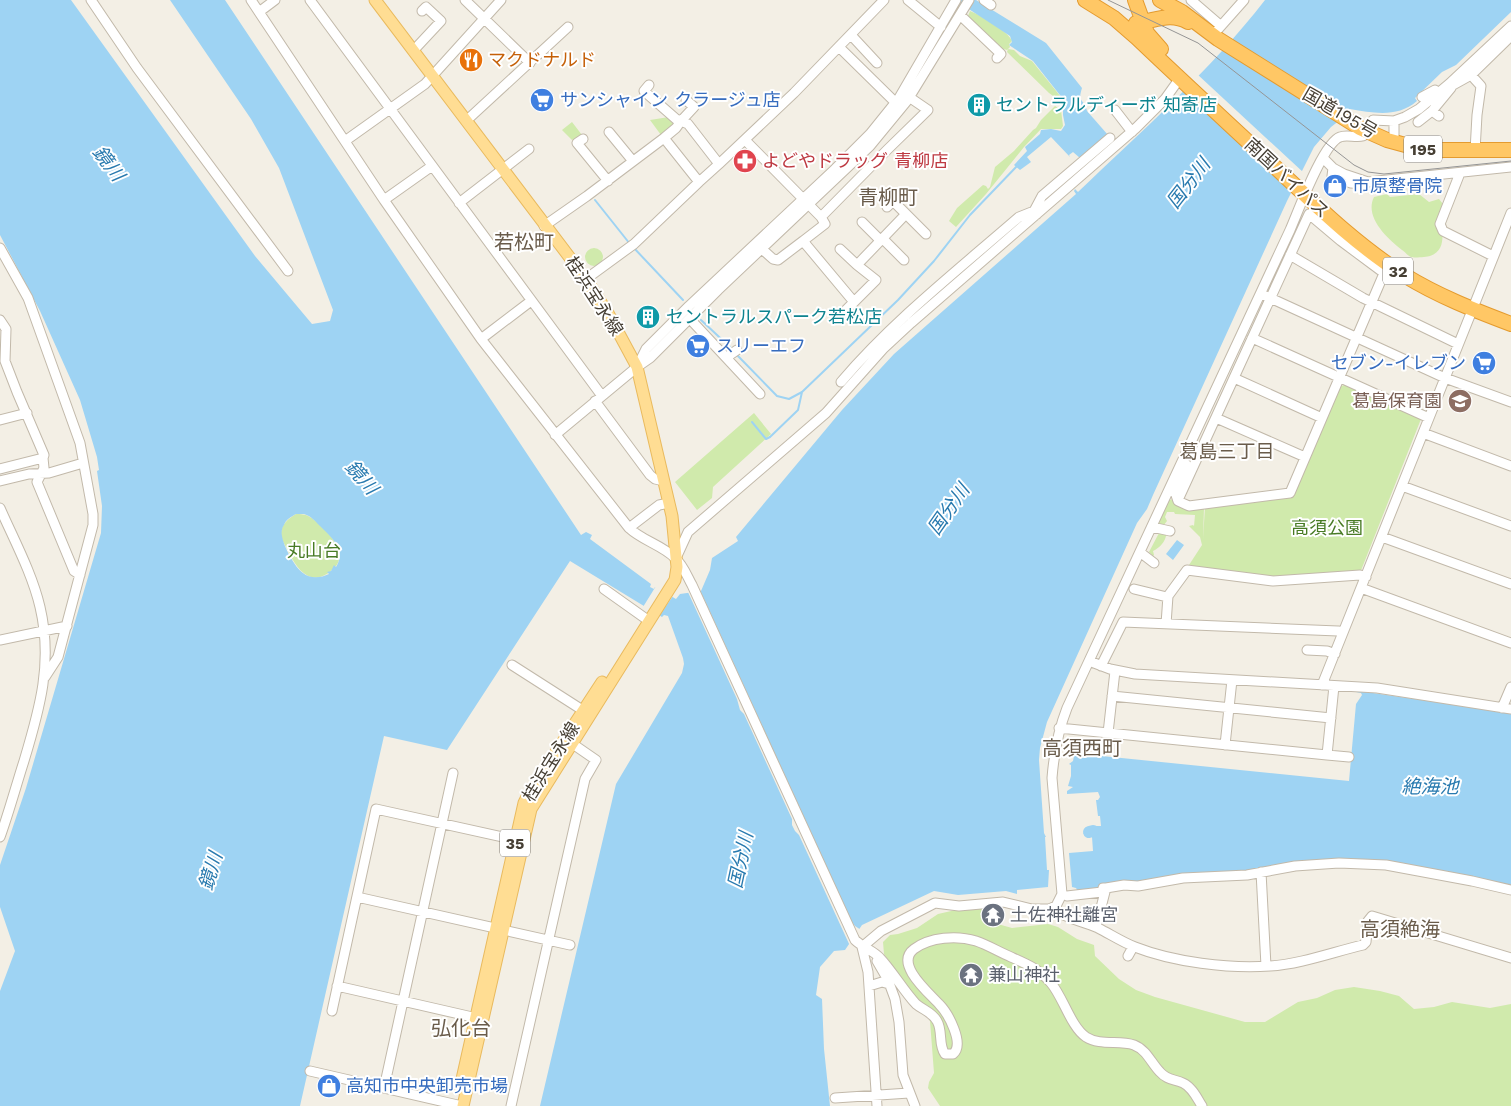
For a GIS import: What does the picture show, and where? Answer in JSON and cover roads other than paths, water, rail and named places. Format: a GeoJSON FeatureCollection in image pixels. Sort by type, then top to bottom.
{"type":"FeatureCollection","features":[{"type":"Feature","properties":{"kind":"highway","name":"南国バイパス"},"geometry":{"type":"LineString","coordinates":[[1085,0],[1114,18],[1184,78],[1305,190],[1337,225],[1386,268],[1422,286],[1473,305],[1511,314]]}},
{"type":"Feature","properties":{"kind":"highway","name":"南国バイパス"},"geometry":{"type":"LineString","coordinates":[[1135,0],[1151,38],[1184,78]]}},
{"type":"Feature","properties":{"kind":"highway","name":"国道195号"},"geometry":{"type":"LineString","coordinates":[[1160,0],[1217,34],[1343,117],[1366,131],[1387,140],[1420,149],[1511,150]]}},
{"type":"Feature","properties":{"kind":"highway","name":"国道195号"},"geometry":{"type":"LineString","coordinates":[[1114,18],[1125,22],[1144,22],[1164,17],[1178,17],[1217,34]]}},
{"type":"Feature","properties":{"kind":"highway","name":"南国バイパス"},"geometry":{"type":"LineString","coordinates":[[1305,190],[1391,256],[1473,305],[1511,324]]}},
{"type":"Feature","properties":{"kind":"main road","name":"桂浜宝永線"},"geometry":{"type":"LineString","coordinates":[[375,0],[544,226],[586,279],[610,315],[637,367],[669,503],[676,558],[665,591],[568,742],[531,809],[519,841],[459,1106]]}},
{"type":"Feature","properties":{"kind":"street"},"geometry":{"type":"LineString","coordinates":[[91,0],[138,68],[288,271]]}},
{"type":"Feature","properties":{"kind":"street"},"geometry":{"type":"LineString","coordinates":[[251,0],[384,200],[481,339],[629,528],[676,558],[692,584],[858,944],[868,972],[878,1106]]}},
{"type":"Feature","properties":{"kind":"street"},"geometry":{"type":"LineString","coordinates":[[259,12],[275,0]]}},
{"type":"Feature","properties":{"kind":"street"},"geometry":{"type":"LineString","coordinates":[[310,0],[531,301],[650,476],[664,481]]}},
{"type":"Feature","properties":{"kind":"street"},"geometry":{"type":"LineString","coordinates":[[465,0],[530,63]]}},
{"type":"Feature","properties":{"kind":"street"},"geometry":{"type":"LineString","coordinates":[[345,141],[425,84],[501,0]]}},
{"type":"Feature","properties":{"kind":"street"},"geometry":{"type":"LineString","coordinates":[[586,279],[633,246],[794,93],[884,0]]}},
{"type":"Feature","properties":{"kind":"street"},"geometry":{"type":"LineString","coordinates":[[908,0],[941,27]]}},
{"type":"Feature","properties":{"kind":"street"},"geometry":{"type":"LineString","coordinates":[[637,367],[646,349],[689,306],[870,146],[909,97],[969,0]]}},
{"type":"Feature","properties":{"kind":"street"},"geometry":{"type":"LineString","coordinates":[[1192,0],[1217,34],[1244,0]]}},
{"type":"Feature","properties":{"kind":"street"},"geometry":{"type":"LineString","coordinates":[[555,434],[650,358],[762,248],[865,140],[896,103],[955,3]]}},
{"type":"Feature","properties":{"kind":"street"},"geometry":{"type":"LineString","coordinates":[[413,50],[441,21],[426,7],[422,11]]}},
{"type":"Feature","properties":{"kind":"street"},"geometry":{"type":"LineString","coordinates":[[961,13],[1001,54],[997,58]]}},
{"type":"Feature","properties":{"kind":"street"},"geometry":{"type":"LineString","coordinates":[[858,944],[935,903],[959,906],[1003,902],[1032,909],[1053,908],[1056,906],[1062,894],[1052,778],[1053,759],[1059,728],[1141,553],[1186,451],[1276,261],[1305,190],[1332,143],[1338,137],[1358,138],[1363,136],[1373,120],[1394,121],[1419,109],[1453,82],[1511,26]]}},
{"type":"Feature","properties":{"kind":"street"},"geometry":{"type":"LineString","coordinates":[[466,121],[568,27]]}},
{"type":"Feature","properties":{"kind":"street"},"geometry":{"type":"LineString","coordinates":[[851,35],[877,63]]}},
{"type":"Feature","properties":{"kind":"street"},"geometry":{"type":"LineString","coordinates":[[1418,122],[1436,114],[1453,82],[1471,74],[1511,36]]}},
{"type":"Feature","properties":{"kind":"street"},"geometry":{"type":"LineString","coordinates":[[839,47],[896,103]]}},
{"type":"Feature","properties":{"kind":"street"},"geometry":{"type":"LineString","coordinates":[[1471,74],[1481,88],[1475,151]]}},
{"type":"Feature","properties":{"kind":"street"},"geometry":{"type":"LineString","coordinates":[[676,558],[688,532],[826,413],[883,349],[1036,212],[1132,132],[1184,78]]}},
{"type":"Feature","properties":{"kind":"street"},"geometry":{"type":"LineString","coordinates":[[1422,97],[1436,90],[1448,79],[1453,82]]}},
{"type":"Feature","properties":{"kind":"street"},"geometry":{"type":"LineString","coordinates":[[648,86],[644,91],[676,119],[688,124],[720,164]]}},
{"type":"Feature","properties":{"kind":"street"},"geometry":{"type":"LineString","coordinates":[[821,217],[928,110],[909,97]]}},
{"type":"Feature","properties":{"kind":"street"},"geometry":{"type":"LineString","coordinates":[[544,226],[608,181],[632,160],[676,128],[694,107],[686,100]]}},
{"type":"Feature","properties":{"kind":"street"},"geometry":{"type":"LineString","coordinates":[[1115,110],[1132,132]]}},
{"type":"Feature","properties":{"kind":"street"},"geometry":{"type":"LineString","coordinates":[[1394,121],[1394,138]]}},
{"type":"Feature","properties":{"kind":"street"},"geometry":{"type":"LineString","coordinates":[[609,132],[632,160]]}},
{"type":"Feature","properties":{"kind":"street"},"geometry":{"type":"LineString","coordinates":[[664,138],[700,182]]}},
{"type":"Feature","properties":{"kind":"street"},"geometry":{"type":"LineString","coordinates":[[1036,212],[1042,196],[1110,138]]}},
{"type":"Feature","properties":{"kind":"street"},"geometry":{"type":"LineString","coordinates":[[583,139],[577,143],[608,181]]}},
{"type":"Feature","properties":{"kind":"street"},"geometry":{"type":"LineString","coordinates":[[745,140],[821,217],[825,224],[778,260],[773,259],[762,248]]}},
{"type":"Feature","properties":{"kind":"street"},"geometry":{"type":"LineString","coordinates":[[458,203],[529,149]]}},
{"type":"Feature","properties":{"kind":"street"},"geometry":{"type":"LineString","coordinates":[[1323,158],[1333,168],[1363,181],[1378,182],[1511,166]]}},
{"type":"Feature","properties":{"kind":"street"},"geometry":{"type":"LineString","coordinates":[[384,200],[432,166]]}},
{"type":"Feature","properties":{"kind":"street"},"geometry":{"type":"LineString","coordinates":[[1460,173],[1440,224],[1442,231],[1494,256]]}},
{"type":"Feature","properties":{"kind":"street"},"geometry":{"type":"LineString","coordinates":[[887,207],[893,201],[926,234]]}},
{"type":"Feature","properties":{"kind":"street"},"geometry":{"type":"LineString","coordinates":[[841,382],[878,341],[909,312],[1019,217],[1036,212]]}},
{"type":"Feature","properties":{"kind":"street"},"geometry":{"type":"LineString","coordinates":[[1322,685],[1473,305],[1494,256],[1507,233],[1511,213]]}},
{"type":"Feature","properties":{"kind":"street"},"geometry":{"type":"LineString","coordinates":[[857,265],[906,214]]}},
{"type":"Feature","properties":{"kind":"street"},"geometry":{"type":"LineString","coordinates":[[1186,451],[1190,456],[1175,492],[1178,501],[1189,506],[1290,493],[1386,268],[1341,241],[1309,214],[1268,297],[1236,345]]}},
{"type":"Feature","properties":{"kind":"street"},"geometry":{"type":"LineString","coordinates":[[862,222],[904,260]]}},
{"type":"Feature","properties":{"kind":"street"},"geometry":{"type":"LineString","coordinates":[[804,241],[854,302]]}},
{"type":"Feature","properties":{"kind":"street"},"geometry":{"type":"LineString","coordinates":[[0,248],[28,298],[80,443],[93,514],[93,525],[58,657],[54,666],[45,676]]}},
{"type":"Feature","properties":{"kind":"street"},"geometry":{"type":"LineString","coordinates":[[840,249],[876,280],[846,310]]}},
{"type":"Feature","properties":{"kind":"street"},"geometry":{"type":"LineString","coordinates":[[1290,255],[1372,302],[1458,344]]}},
{"type":"Feature","properties":{"kind":"street"},"geometry":{"type":"LineString","coordinates":[[1178,501],[1252,338],[1278,265],[1276,261]]}},
{"type":"Feature","properties":{"kind":"street"},"geometry":{"type":"LineString","coordinates":[[1268,297],[1445,378],[1511,402]]}},
{"type":"Feature","properties":{"kind":"street"},"geometry":{"type":"LineString","coordinates":[[481,339],[531,301]]}},
{"type":"Feature","properties":{"kind":"street"},"geometry":{"type":"LineString","coordinates":[[690,319],[760,394]]}},
{"type":"Feature","properties":{"kind":"street"},"geometry":{"type":"LineString","coordinates":[[0,320],[6,329],[5,361],[44,454],[44,468],[37,482],[74,570],[80,575]]}},
{"type":"Feature","properties":{"kind":"street"},"geometry":{"type":"LineString","coordinates":[[1252,338],[1428,418]]}},
{"type":"Feature","properties":{"kind":"street"},"geometry":{"type":"LineString","coordinates":[[727,358],[737,350]]}},
{"type":"Feature","properties":{"kind":"street"},"geometry":{"type":"LineString","coordinates":[[1234,378],[1322,418]]}},
{"type":"Feature","properties":{"kind":"street"},"geometry":{"type":"LineString","coordinates":[[0,420],[27,413]]}},
{"type":"Feature","properties":{"kind":"street"},"geometry":{"type":"LineString","coordinates":[[1216,418],[1306,457]]}},
{"type":"Feature","properties":{"kind":"street"},"geometry":{"type":"LineString","coordinates":[[1422,433],[1511,466]]}},
{"type":"Feature","properties":{"kind":"street"},"geometry":{"type":"LineString","coordinates":[[0,469],[43,458]]}},
{"type":"Feature","properties":{"kind":"street"},"geometry":{"type":"LineString","coordinates":[[0,481],[29,474],[39,475],[83,463]]}},
{"type":"Feature","properties":{"kind":"street"},"geometry":{"type":"LineString","coordinates":[[1402,486],[1511,526]]}},
{"type":"Feature","properties":{"kind":"street"},"geometry":{"type":"LineString","coordinates":[[629,528],[659,505],[669,503]]}},
{"type":"Feature","properties":{"kind":"street"},"geometry":{"type":"LineString","coordinates":[[0,508],[36,594],[44,631],[45,676],[35,723],[0,837]]}},
{"type":"Feature","properties":{"kind":"street"},"geometry":{"type":"LineString","coordinates":[[1152,526],[1170,531]]}},
{"type":"Feature","properties":{"kind":"street"},"geometry":{"type":"LineString","coordinates":[[1382,536],[1511,584]]}},
{"type":"Feature","properties":{"kind":"street"},"geometry":{"type":"LineString","coordinates":[[1141,553],[1154,563]]}},
{"type":"Feature","properties":{"kind":"street"},"geometry":{"type":"LineString","coordinates":[[1166,624],[1167,597],[1186,570],[1274,581],[1360,575],[1366,577]]}},
{"type":"Feature","properties":{"kind":"street"},"geometry":{"type":"LineString","coordinates":[[1362,588],[1511,643]]}},
{"type":"Feature","properties":{"kind":"street"},"geometry":{"type":"LineString","coordinates":[[604,589],[649,616]]}},
{"type":"Feature","properties":{"kind":"street"},"geometry":{"type":"LineString","coordinates":[[1134,589],[1167,597]]}},
{"type":"Feature","properties":{"kind":"street"},"geometry":{"type":"LineString","coordinates":[[1101,666],[1123,622],[1344,632]]}},
{"type":"Feature","properties":{"kind":"street"},"geometry":{"type":"LineString","coordinates":[[0,640],[67,626]]}},
{"type":"Feature","properties":{"kind":"street"},"geometry":{"type":"LineString","coordinates":[[1307,650],[1327,651],[1335,654]]}},
{"type":"Feature","properties":{"kind":"street"},"geometry":{"type":"LineString","coordinates":[[1090,660],[1115,671],[1135,674],[1377,688],[1507,708],[1511,687]]}},
{"type":"Feature","properties":{"kind":"street"},"geometry":{"type":"LineString","coordinates":[[512,664],[587,713]]}},
{"type":"Feature","properties":{"kind":"street"},"geometry":{"type":"LineString","coordinates":[[1108,733],[1115,671]]}},
{"type":"Feature","properties":{"kind":"street"},"geometry":{"type":"LineString","coordinates":[[1225,745],[1232,680]]}},
{"type":"Feature","properties":{"kind":"street"},"geometry":{"type":"LineString","coordinates":[[1327,755],[1334,686]]}},
{"type":"Feature","properties":{"kind":"street"},"geometry":{"type":"LineString","coordinates":[[1112,696],[1331,718]]}},
{"type":"Feature","properties":{"kind":"street"},"geometry":{"type":"LineString","coordinates":[[1059,728],[1350,757]]}},
{"type":"Feature","properties":{"kind":"street"},"geometry":{"type":"LineString","coordinates":[[511,1106],[585,779],[596,760],[568,742]]}},
{"type":"Feature","properties":{"kind":"street"},"geometry":{"type":"LineString","coordinates":[[384,1088],[453,773]]}},
{"type":"Feature","properties":{"kind":"street"},"geometry":{"type":"LineString","coordinates":[[332,1010],[376,809],[519,841]]}},
{"type":"Feature","properties":{"kind":"street"},"geometry":{"type":"LineString","coordinates":[[1067,896],[1102,892],[1103,888],[1124,885],[1138,886],[1183,878],[1246,875],[1295,866],[1339,863],[1386,865],[1511,890]]}},
{"type":"Feature","properties":{"kind":"street"},"geometry":{"type":"LineString","coordinates":[[1260,872],[1266,966]]}},
{"type":"Feature","properties":{"kind":"street"},"geometry":{"type":"LineString","coordinates":[[1096,927],[1106,888]]}},
{"type":"Feature","properties":{"kind":"street"},"geometry":{"type":"LineString","coordinates":[[357,897],[570,945]]}},
{"type":"Feature","properties":{"kind":"street"},"geometry":{"type":"LineString","coordinates":[[1053,908],[1062,916],[1096,927],[1133,947],[1174,959],[1225,965],[1266,966],[1298,962],[1363,945],[1366,942],[1368,921],[1372,916],[1511,958]]}},
{"type":"Feature","properties":{"kind":"street"},"geometry":{"type":"LineString","coordinates":[[858,944],[879,956],[917,1005],[936,1019],[940,1030],[942,1050],[946,1054],[956,1052],[958,1040],[940,1004],[917,981],[909,965],[909,956],[912,950],[928,941],[967,939],[1031,965],[1050,982],[1082,1033],[1094,1040],[1129,1044],[1141,1049],[1165,1078],[1185,1084],[1202,1106]]}},
{"type":"Feature","properties":{"kind":"street"},"geometry":{"type":"LineString","coordinates":[[1128,956],[1133,947]]}},
{"type":"Feature","properties":{"kind":"street"},"geometry":{"type":"LineString","coordinates":[[871,952],[895,999],[903,1075],[915,1106]]}},
{"type":"Feature","properties":{"kind":"street"},"geometry":{"type":"LineString","coordinates":[[870,986],[882,982],[889,984]]}},
{"type":"Feature","properties":{"kind":"street"},"geometry":{"type":"LineString","coordinates":[[337,986],[479,1018]]}},
{"type":"Feature","properties":{"kind":"street"},"geometry":{"type":"LineString","coordinates":[[310,1071],[459,1106]]}},
{"type":"Feature","properties":{"kind":"street"},"geometry":{"type":"LineString","coordinates":[[835,1098],[909,1093]]}},
{"type":"Feature","properties":{"kind":"water"},"geometry":{"type":"Polygon","coordinates":[[[0,0],[71,0],[255,256],[312,324],[330,321],[333,310],[279,168],[251,119],[170,0],[225,0],[581,535],[586,532],[592,535],[590,539],[651,584],[650,587],[654,589],[655,587],[676,599],[680,594],[701,591],[710,570],[712,558],[738,541],[736,537],[842,410],[894,354],[1076,194],[1075,189],[1078,192],[1151,123],[1199,76],[1265,0],[1511,0],[1511,12],[1456,65],[1442,72],[1415,98],[1417,101],[1401,110],[1385,113],[1350,109],[1349,113],[1331,127],[1314,147],[1287,201],[1147,509],[1137,523],[1047,722],[1039,760],[1047,870],[1049,870],[1048,887],[1017,890],[1017,894],[1006,891],[958,895],[934,891],[862,925],[845,950],[834,951],[820,967],[816,995],[822,999],[824,1049],[830,1106],[540,1106],[616,784],[682,673],[684,664],[668,616],[664,615],[662,617],[570,561],[447,750],[384,736],[300,1106],[0,1106],[0,991],[15,951],[0,907],[0,865],[26,788],[101,533],[102,506],[97,457],[80,400],[40,311],[0,235],[0,0]],[[297,514],[287,520],[282,530],[283,540],[290,556],[296,566],[306,575],[316,577],[329,574],[327,572],[331,571],[334,565],[336,567],[339,561],[339,549],[329,535],[311,517],[297,514]]]}},
{"type":"Feature","properties":{"kind":"water"},"geometry":{"type":"Polygon","coordinates":[[[955,0],[976,0],[1046,43],[1082,88],[1081,99],[1087,111],[1108,135],[1080,158],[1073,152],[1069,155],[1070,157],[1051,137],[1027,157],[1031,162],[1020,170],[1014,165],[1027,151],[1025,147],[1040,134],[1041,130],[1061,131],[1065,125],[1063,99],[1033,61],[1009,45],[1012,42],[1010,36],[955,0]]]}},
{"type":"Feature","properties":{"kind":"water"},"geometry":{"type":"Polygon","coordinates":[[[1177,540],[1184,545],[1173,560],[1166,554],[1177,540]]]}},
{"type":"Feature","properties":{"kind":"water","name":"絶海池"},"geometry":{"type":"Polygon","coordinates":[[[1356,692],[1511,713],[1511,886],[1384,862],[1350,859],[1300,863],[1079,893],[1076,888],[1072,887],[1069,853],[1093,851],[1092,837],[1096,834],[1095,826],[1101,826],[1096,800],[1100,797],[1098,792],[1067,794],[1067,791],[1073,787],[1068,786],[1071,776],[1071,765],[1069,764],[1073,761],[1074,756],[1072,753],[1349,781],[1356,704],[1362,695],[1356,692]]]}},
{"type":"Feature","properties":{"kind":"waterway"},"geometry":{"type":"LineString","coordinates":[[737,355],[777,396],[789,399],[802,392],[898,300],[934,261],[970,215],[1018,165]]}},
{"type":"Feature","properties":{"kind":"waterway"},"geometry":{"type":"LineString","coordinates":[[595,200],[630,244]]}},
{"type":"Feature","properties":{"kind":"waterway"},"geometry":{"type":"LineString","coordinates":[[633,247],[683,300]]}},
{"type":"Feature","properties":{"kind":"waterway"},"geometry":{"type":"LineString","coordinates":[[701,320],[732,349]]}},
{"type":"Feature","properties":{"kind":"waterway"},"geometry":{"type":"LineString","coordinates":[[752,422],[766,439],[770,437],[798,410],[802,392]]}},
{"type":"Feature","properties":{"kind":"waterway","name":"絶海池"},"geometry":{"type":"LineString","coordinates":[[1089,832],[1093,831]]}},
{"type":"Feature","properties":{"kind":"tram line"},"geometry":{"type":"LineString","coordinates":[[1108,0],[1198,43],[1354,165],[1368,172],[1384,174],[1511,161]]}},
{"type":"Feature","properties":{"kind":"place","name":"マクドナルド"},"geometry":{"type":"Point","coordinates":[471,60]}},
{"type":"Feature","properties":{"kind":"place","name":"サンシャイン クラージュ店"},"geometry":{"type":"Point","coordinates":[542,100]}},
{"type":"Feature","properties":{"kind":"place","name":"セントラルディーボ 知寄店"},"geometry":{"type":"Point","coordinates":[979,105]}},
{"type":"Feature","properties":{"kind":"place","name":"よどやドラッグ 青柳店"},"geometry":{"type":"Point","coordinates":[745,161]}},
{"type":"Feature","properties":{"kind":"place","name":"市原整骨院"},"geometry":{"type":"Point","coordinates":[1335,186]}},
{"type":"Feature","properties":{"kind":"place","name":"セントラルスパーク若松店"},"geometry":{"type":"Point","coordinates":[648,317]}},
{"type":"Feature","properties":{"kind":"place","name":"スリーエフ"},"geometry":{"type":"Point","coordinates":[698,346]}},
{"type":"Feature","properties":{"kind":"place","name":"セブン-イレブン"},"geometry":{"type":"Point","coordinates":[1484,363]}},
{"type":"Feature","properties":{"kind":"place","name":"葛島保育園"},"geometry":{"type":"Point","coordinates":[1460,401]}},
{"type":"Feature","properties":{"kind":"place","name":"土佐神社離宮"},"geometry":{"type":"Point","coordinates":[993,915]}},
{"type":"Feature","properties":{"kind":"place","name":"兼山神社"},"geometry":{"type":"Point","coordinates":[971,975]}},
{"type":"Feature","properties":{"kind":"place","name":"高知市中央卸売市場"},"geometry":{"type":"Point","coordinates":[329,1086]}},
{"type":"Feature","properties":{"kind":"district","name":"青柳町"},"geometry":{"type":"Point","coordinates":[888,197]}},
{"type":"Feature","properties":{"kind":"district","name":"若松町"},"geometry":{"type":"Point","coordinates":[524,242]}},
{"type":"Feature","properties":{"kind":"district","name":"葛島三丁目"},"geometry":{"type":"Point","coordinates":[1227,451]}},
{"type":"Feature","properties":{"kind":"district","name":"高須西町"},"geometry":{"type":"Point","coordinates":[1082,748]}},
{"type":"Feature","properties":{"kind":"district","name":"高須絶海"},"geometry":{"type":"Point","coordinates":[1400,929]}},
{"type":"Feature","properties":{"kind":"district","name":"弘化台"},"geometry":{"type":"Point","coordinates":[461,1028]}},
{"type":"Feature","properties":{"kind":"water label","name":"鏡川"},"geometry":{"type":"Point","coordinates":[109,163]}},
{"type":"Feature","properties":{"kind":"water label","name":"国分川"},"geometry":{"type":"Point","coordinates":[1188,183]}},
{"type":"Feature","properties":{"kind":"water label","name":"鏡川"},"geometry":{"type":"Point","coordinates":[362,477]}},
{"type":"Feature","properties":{"kind":"water label","name":"国分川"},"geometry":{"type":"Point","coordinates":[948,509]}},
{"type":"Feature","properties":{"kind":"water label","name":"国分川"},"geometry":{"type":"Point","coordinates":[740,860]}},
{"type":"Feature","properties":{"kind":"water label","name":"鏡川"},"geometry":{"type":"Point","coordinates":[210,871]}},
{"type":"Feature","properties":{"kind":"park label","name":"高須公園"},"geometry":{"type":"Point","coordinates":[1327,528]}},
{"type":"Feature","properties":{"kind":"park label","name":"丸山台"},"geometry":{"type":"Point","coordinates":[314,551]}}]}
